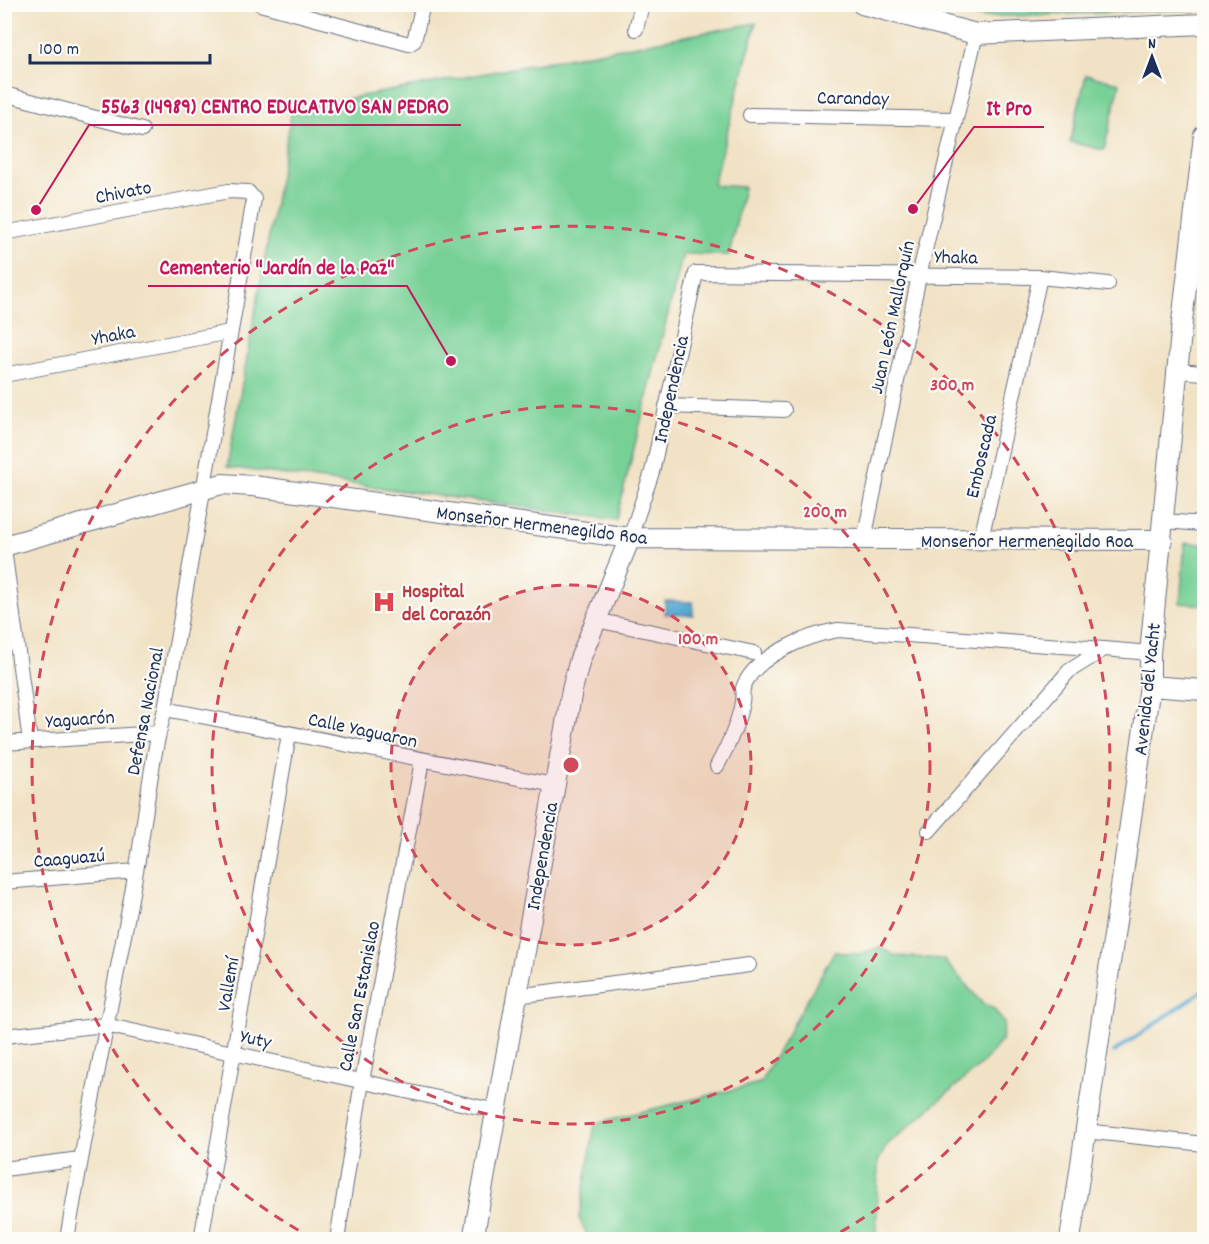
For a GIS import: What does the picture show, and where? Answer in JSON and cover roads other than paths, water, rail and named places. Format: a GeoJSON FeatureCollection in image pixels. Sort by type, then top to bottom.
{"type":"FeatureCollection","features":[{"type":"Feature","properties":{"kind":"street"},"geometry":{"type":"LineString","coordinates":[[260,4],[412,43],[423,4]]}},
{"type":"Feature","properties":{"kind":"street"},"geometry":{"type":"LineString","coordinates":[[636,29],[642,4]]}},
{"type":"Feature","properties":{"kind":"street"},"geometry":{"type":"LineString","coordinates":[[862,4],[976,34],[1204,24]]}},
{"type":"Feature","properties":{"kind":"street","name":"Juan León Mallorquín"},"geometry":{"type":"LineString","coordinates":[[864,539],[919,276],[954,119],[976,34]]}},
{"type":"Feature","properties":{"kind":"street"},"geometry":{"type":"LineString","coordinates":[[4,94],[142,130]]}},
{"type":"Feature","properties":{"kind":"street","name":"Caranday"},"geometry":{"type":"LineString","coordinates":[[750,115],[954,119]]}},
{"type":"Feature","properties":{"kind":"street","name":"Avenida del Yacht"},"geometry":{"type":"LineString","coordinates":[[1070,1239],[1150,686],[1150,653],[1177,371],[1203,168],[1204,135]]}},
{"type":"Feature","properties":{"kind":"street","name":"Chivato"},"geometry":{"type":"LineString","coordinates":[[4,233],[229,191],[248,192]]}},
{"type":"Feature","properties":{"kind":"street","name":"Defensa Nacional"},"geometry":{"type":"LineString","coordinates":[[67,1239],[105,1025],[136,871],[159,733],[205,488],[230,332],[254,208],[254,199],[248,192]]}},
{"type":"Feature","properties":{"kind":"street","name":"Yhaka"},"geometry":{"type":"LineString","coordinates":[[696,273],[1040,277],[1108,284]]}},
{"type":"Feature","properties":{"kind":"street","name":"Independencia"},"geometry":{"type":"LineString","coordinates":[[473,1239],[572,690],[652,472],[696,273]]}},
{"type":"Feature","properties":{"kind":"street","name":"Emboscada"},"geometry":{"type":"LineString","coordinates":[[981,539],[1040,277]]}},
{"type":"Feature","properties":{"kind":"street","name":"Yhaka"},"geometry":{"type":"LineString","coordinates":[[4,375],[230,332]]}},
{"type":"Feature","properties":{"kind":"street"},"geometry":{"type":"LineString","coordinates":[[1177,371],[1204,373]]}},
{"type":"Feature","properties":{"kind":"street"},"geometry":{"type":"LineString","coordinates":[[666,406],[784,410]]}},
{"type":"Feature","properties":{"kind":"street","name":"Monseñor Hermenegildo Roa"},"geometry":{"type":"LineString","coordinates":[[4,547],[222,484],[254,486],[630,537],[981,539],[1162,531]]}},
{"type":"Feature","properties":{"kind":"street"},"geometry":{"type":"LineString","coordinates":[[1162,531],[1204,524]]}},
{"type":"Feature","properties":{"kind":"street"},"geometry":{"type":"LineString","coordinates":[[4,547],[30,741]]}},
{"type":"Feature","properties":{"kind":"street"},"geometry":{"type":"LineString","coordinates":[[596,620],[754,653]]}},
{"type":"Feature","properties":{"kind":"street"},"geometry":{"type":"LineString","coordinates":[[717,766],[730,742],[742,702],[743,688],[752,672],[777,652],[828,632],[838,630],[1150,653]]}},
{"type":"Feature","properties":{"kind":"street"},"geometry":{"type":"LineString","coordinates":[[929,831],[1069,671],[1104,649]]}},
{"type":"Feature","properties":{"kind":"street"},"geometry":{"type":"LineString","coordinates":[[1150,686],[1204,690]]}},
{"type":"Feature","properties":{"kind":"street","name":"Calle Yaguaron"},"geometry":{"type":"LineString","coordinates":[[165,710],[554,786]]}},
{"type":"Feature","properties":{"kind":"street","name":"Yaguarón"},"geometry":{"type":"LineString","coordinates":[[4,743],[159,733]]}},
{"type":"Feature","properties":{"kind":"street","name":"Vallemí"},"geometry":{"type":"LineString","coordinates":[[201,1239],[290,734]]}},
{"type":"Feature","properties":{"kind":"street","name":"Calle San Estanislao"},"geometry":{"type":"LineString","coordinates":[[337,1239],[362,1081],[422,761]]}},
{"type":"Feature","properties":{"kind":"street","name":"Caaguazú"},"geometry":{"type":"LineString","coordinates":[[4,882],[136,871]]}},
{"type":"Feature","properties":{"kind":"street"},"geometry":{"type":"LineString","coordinates":[[517,996],[749,965]]}},
{"type":"Feature","properties":{"kind":"street","name":"Yuty"},"geometry":{"type":"LineString","coordinates":[[4,1036],[105,1025],[496,1111]]}},
{"type":"Feature","properties":{"kind":"street"},"geometry":{"type":"LineString","coordinates":[[1085,1131],[1204,1144]]}},
{"type":"Feature","properties":{"kind":"street"},"geometry":{"type":"LineString","coordinates":[[4,1169],[80,1160]]}},
{"type":"Feature","properties":{"kind":"water"},"geometry":{"type":"Polygon","coordinates":[[[665,601],[693,602],[693,615],[665,614],[665,601]]]}},
{"type":"Feature","properties":{"kind":"waterway"},"geometry":{"type":"LineString","coordinates":[[1114,1052],[1204,990]]}},
{"type":"Feature","properties":{"kind":"place","name":"It Pro"},"geometry":{"type":"Point","coordinates":[913,209]}},
{"type":"Feature","properties":{"kind":"place","name":"5563 (14989) CENTRO EDUCATIVO SAN PEDRO"},"geometry":{"type":"Point","coordinates":[36,210]}},
{"type":"Feature","properties":{"kind":"place","name":"Cementerio \"Jardín de la Paz\""},"geometry":{"type":"Point","coordinates":[451,361]}},
{"type":"Feature","properties":{"kind":"place","name":"Hospital del Corazón"},"geometry":{"type":"Point","coordinates":[384,602]}}]}
